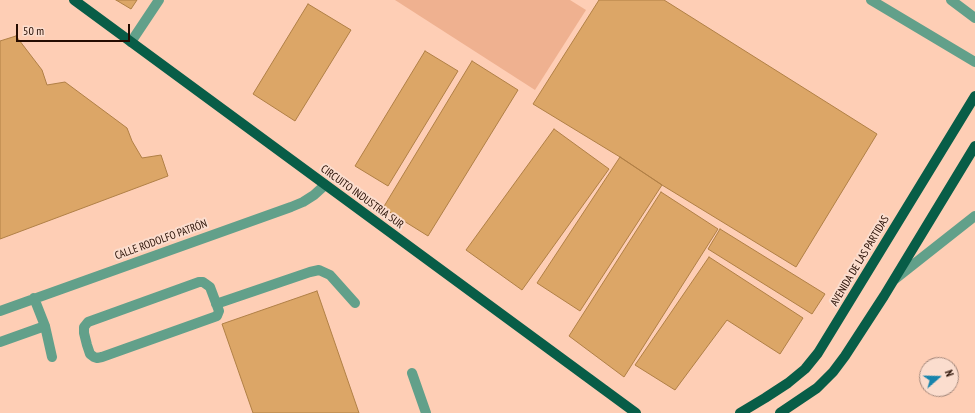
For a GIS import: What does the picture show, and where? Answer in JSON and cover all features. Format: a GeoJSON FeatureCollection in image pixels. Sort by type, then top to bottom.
{"type":"FeatureCollection","features":[{"type":"Feature","properties":{"kind":"main road","name":"CIRCUITO INDUSTRIA SUR"},"geometry":{"type":"LineString","coordinates":[[74,0],[636,413]]}},
{"type":"Feature","properties":{"kind":"main road","name":"AVENIDA DE LAS PARTIDAS"},"geometry":{"type":"LineString","coordinates":[[740,413],[788,383],[804,369],[818,353],[975,96]]}},
{"type":"Feature","properties":{"kind":"main road"},"geometry":{"type":"LineString","coordinates":[[780,413],[817,388],[833,372],[845,356],[975,146]]}},
{"type":"Feature","properties":{"kind":"street"},"geometry":{"type":"LineString","coordinates":[[131,42],[159,0]]}},
{"type":"Feature","properties":{"kind":"street"},"geometry":{"type":"LineString","coordinates":[[871,0],[975,62]]}},
{"type":"Feature","properties":{"kind":"street"},"geometry":{"type":"LineString","coordinates":[[951,0],[975,18]]}},
{"type":"Feature","properties":{"kind":"street","name":"CALLE RODOLFO PATRÓN"},"geometry":{"type":"LineString","coordinates":[[0,311],[291,207],[314,195],[325,185]]}},
{"type":"Feature","properties":{"kind":"street"},"geometry":{"type":"LineString","coordinates":[[892,281],[975,216]]}},
{"type":"Feature","properties":{"kind":"street"},"geometry":{"type":"LineString","coordinates":[[216,304],[319,270],[330,275],[356,303]]}},
{"type":"Feature","properties":{"kind":"street"},"geometry":{"type":"LineString","coordinates":[[199,282],[203,282],[210,287],[216,304],[219,311],[215,317],[102,357],[97,358],[90,354],[84,333],[84,328],[88,322],[199,282]]}},
{"type":"Feature","properties":{"kind":"street"},"geometry":{"type":"LineString","coordinates":[[34,298],[45,326],[52,357]]}},
{"type":"Feature","properties":{"kind":"street"},"geometry":{"type":"LineString","coordinates":[[0,342],[45,326]]}},
{"type":"Feature","properties":{"kind":"street"},"geometry":{"type":"LineString","coordinates":[[412,373],[426,413]]}},
{"type":"Feature","properties":{"kind":"shaded area"},"geometry":{"type":"Polygon","coordinates":[[[0,0],[975,0],[975,413],[0,413],[0,0]]]}},
{"type":"Feature","properties":{"kind":"shaded area"},"geometry":{"type":"Polygon","coordinates":[[[395,0],[570,0],[586,10],[535,90],[395,0]]]}},
{"type":"Feature","properties":{"kind":"building"},"geometry":{"type":"Polygon","coordinates":[[[116,0],[137,0],[131,9],[116,0]]]}},
{"type":"Feature","properties":{"kind":"building"},"geometry":{"type":"Polygon","coordinates":[[[599,0],[664,0],[877,134],[796,267],[533,104],[599,0]]]}},
{"type":"Feature","properties":{"kind":"building"},"geometry":{"type":"Polygon","coordinates":[[[308,4],[351,30],[295,121],[253,94],[308,4]]]}},
{"type":"Feature","properties":{"kind":"building"},"geometry":{"type":"Polygon","coordinates":[[[16,36],[42,70],[47,85],[65,82],[127,128],[132,141],[142,158],[161,155],[168,176],[0,239],[0,41],[16,36]]]}},
{"type":"Feature","properties":{"kind":"building"},"geometry":{"type":"Polygon","coordinates":[[[425,51],[458,71],[388,186],[355,166],[425,51]]]}},
{"type":"Feature","properties":{"kind":"building"},"geometry":{"type":"Polygon","coordinates":[[[472,61],[518,90],[428,236],[383,208],[472,61]]]}},
{"type":"Feature","properties":{"kind":"building"},"geometry":{"type":"Polygon","coordinates":[[[554,129],[609,169],[522,290],[466,250],[554,129]]]}},
{"type":"Feature","properties":{"kind":"building"},"geometry":{"type":"Polygon","coordinates":[[[620,157],[662,185],[580,311],[537,283],[620,157]]]}},
{"type":"Feature","properties":{"kind":"building"},"geometry":{"type":"Polygon","coordinates":[[[661,192],[718,229],[624,377],[569,336],[661,192]]]}},
{"type":"Feature","properties":{"kind":"building"},"geometry":{"type":"Polygon","coordinates":[[[720,229],[825,294],[812,314],[708,249],[720,229]]]}},
{"type":"Feature","properties":{"kind":"building"},"geometry":{"type":"Polygon","coordinates":[[[709,257],[803,318],[780,354],[727,320],[675,390],[635,365],[709,257]]]}},
{"type":"Feature","properties":{"kind":"building"},"geometry":{"type":"Polygon","coordinates":[[[317,291],[359,413],[253,413],[222,324],[317,291]]]}}]}
